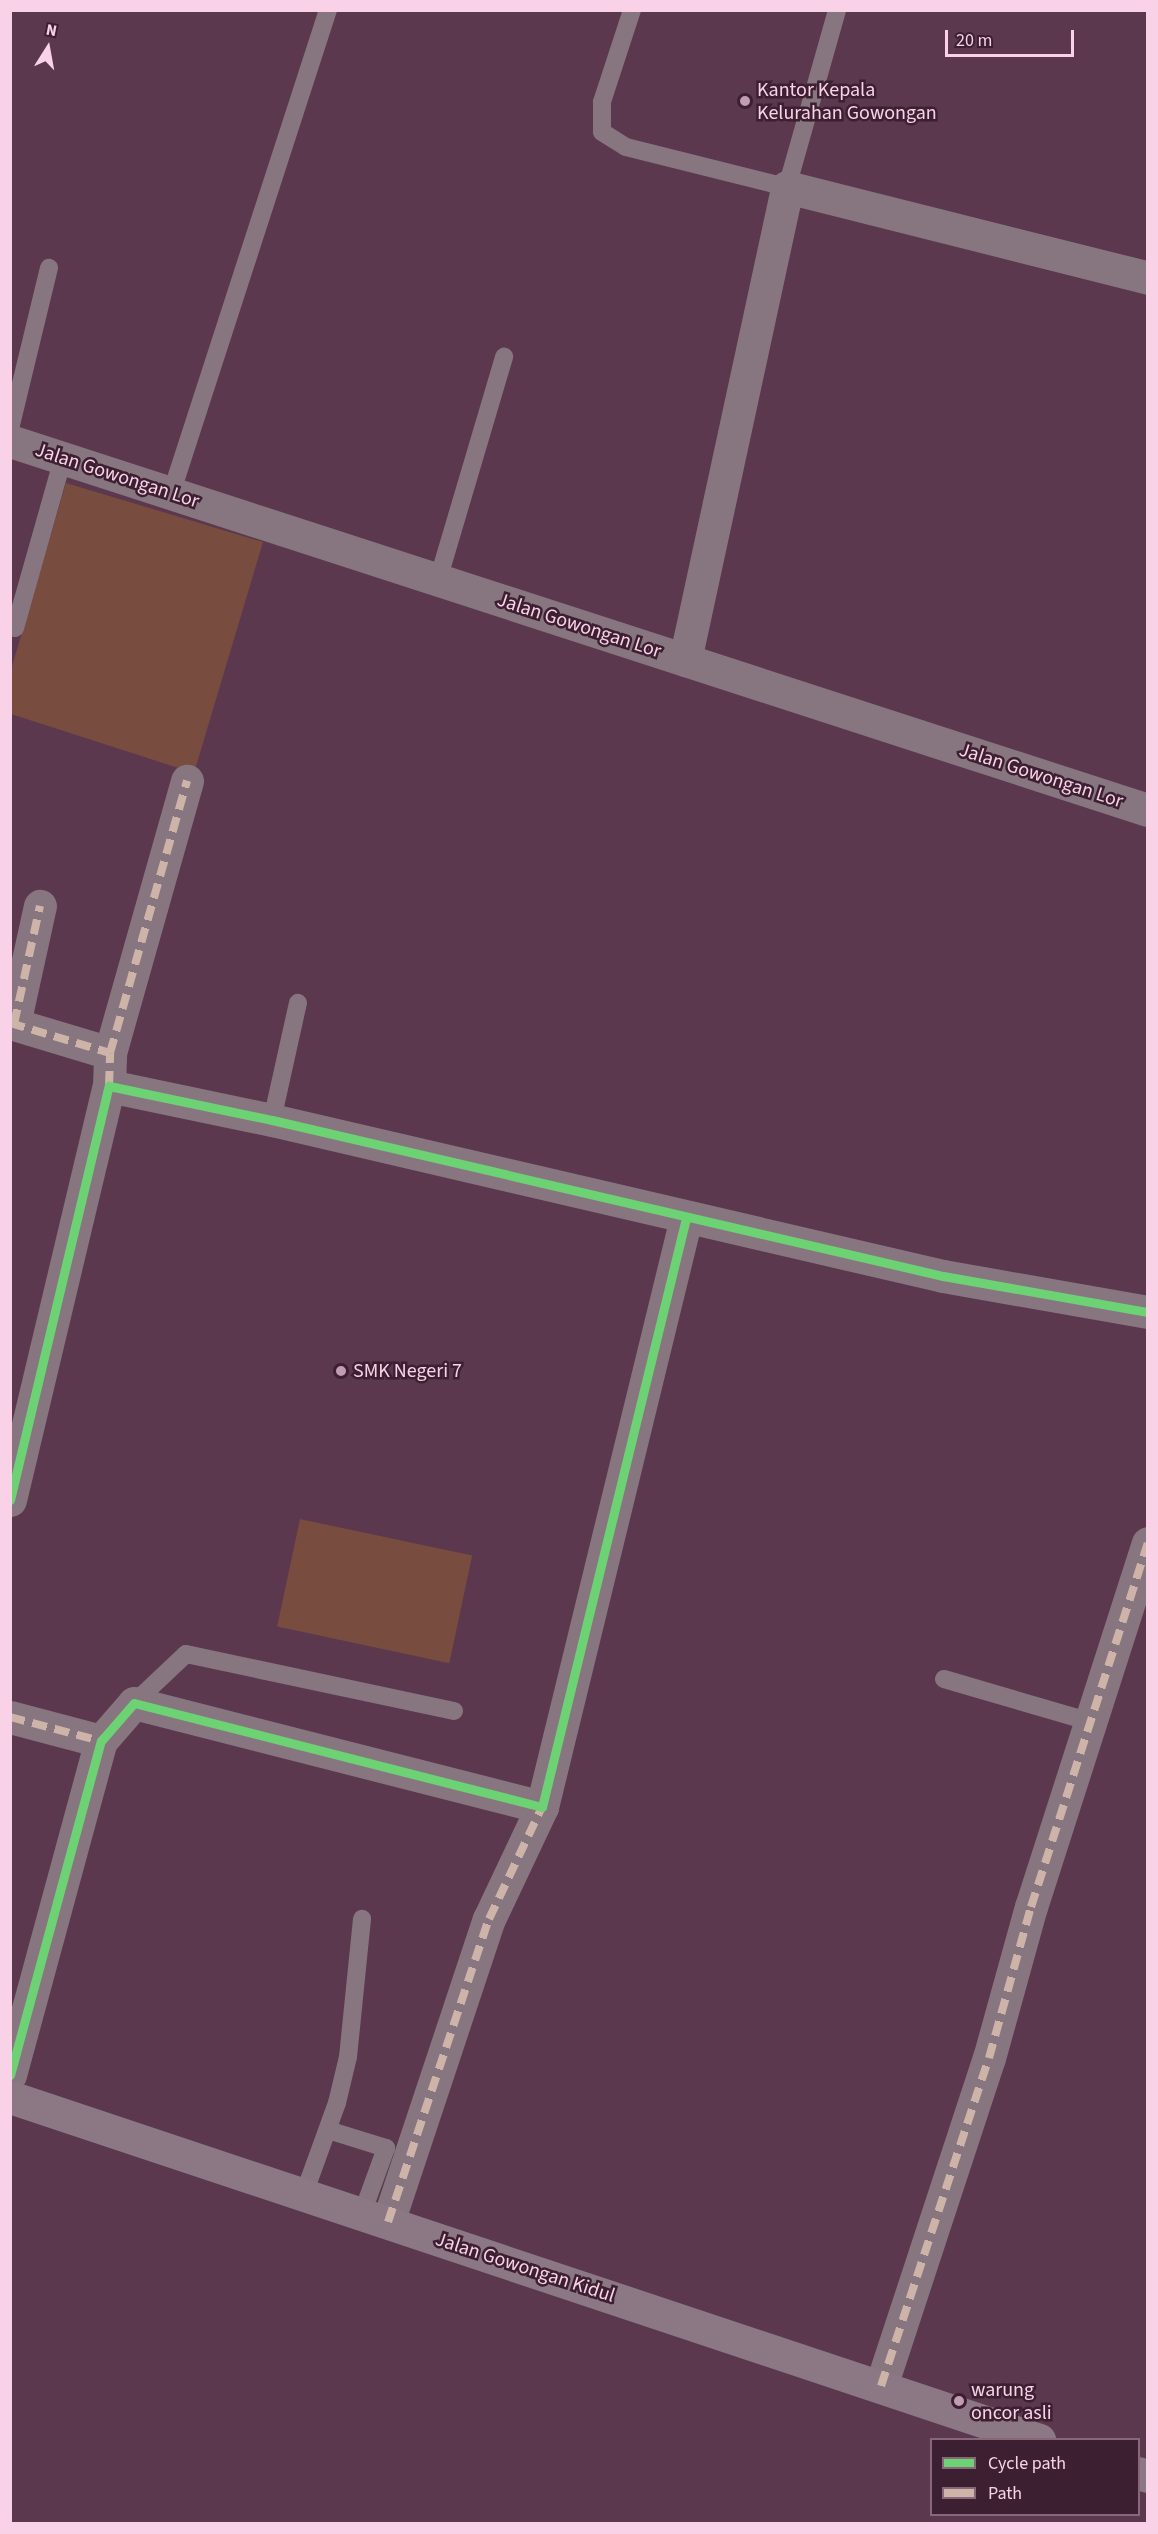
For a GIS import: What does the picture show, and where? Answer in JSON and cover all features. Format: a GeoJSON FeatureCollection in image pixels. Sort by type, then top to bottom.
{"type":"FeatureCollection","features":[{"type":"Feature","properties":{"kind":"street"},"geometry":{"type":"LineString","coordinates":[[685,660],[787,187],[1148,278]]}},
{"type":"Feature","properties":{"kind":"street","name":"Jalan Gowongan Lor"},"geometry":{"type":"LineString","coordinates":[[10,441],[1148,810]]}},
{"type":"Feature","properties":{"kind":"street"},"geometry":{"type":"LineString","coordinates":[[10,1500],[109,1086],[110,1053],[187,781]]}},
{"type":"Feature","properties":{"kind":"street"},"geometry":{"type":"LineString","coordinates":[[40,906],[12,1024],[110,1053]]}},
{"type":"Feature","properties":{"kind":"street"},"geometry":{"type":"LineString","coordinates":[[109,1086],[272,1120],[943,1276],[1148,1312]]}},
{"type":"Feature","properties":{"kind":"street"},"geometry":{"type":"LineString","coordinates":[[375,2218],[489,1919],[542,1807],[686,1218]]}},
{"type":"Feature","properties":{"kind":"street"},"geometry":{"type":"LineString","coordinates":[[881,2386],[989,2058],[1031,1907],[1148,1543]]}},
{"type":"Feature","properties":{"kind":"street"},"geometry":{"type":"LineString","coordinates":[[11,2095],[101,1741],[134,1702],[542,1807]]}},
{"type":"Feature","properties":{"kind":"street"},"geometry":{"type":"LineString","coordinates":[[10,1717],[101,1741]]}},
{"type":"Feature","properties":{"kind":"street","name":"Jalan Gowongan Kidul"},"geometry":{"type":"LineString","coordinates":[[11,2095],[1036,2438]]}},
{"type":"Feature","properties":{"kind":"lane"},"geometry":{"type":"LineString","coordinates":[[171,494],[328,10]]}},
{"type":"Feature","properties":{"kind":"lane"},"geometry":{"type":"LineString","coordinates":[[632,10],[602,102],[602,132],[626,147],[787,187],[837,10]]}},
{"type":"Feature","properties":{"kind":"lane"},"geometry":{"type":"LineString","coordinates":[[10,429],[48,268]]}},
{"type":"Feature","properties":{"kind":"lane"},"geometry":{"type":"LineString","coordinates":[[438,580],[504,357]]}},
{"type":"Feature","properties":{"kind":"lane"},"geometry":{"type":"LineString","coordinates":[[15,628],[63,458]]}},
{"type":"Feature","properties":{"kind":"lane"},"geometry":{"type":"LineString","coordinates":[[272,1120],[298,1003]]}},
{"type":"Feature","properties":{"kind":"lane"},"geometry":{"type":"LineString","coordinates":[[134,1702],[186,1654],[454,1711]]}},
{"type":"Feature","properties":{"kind":"lane"},"geometry":{"type":"LineString","coordinates":[[944,1679],[1091,1722]]}},
{"type":"Feature","properties":{"kind":"lane"},"geometry":{"type":"LineString","coordinates":[[304,2194],[328,2130],[348,2057],[362,1919]]}},
{"type":"Feature","properties":{"kind":"lane"},"geometry":{"type":"LineString","coordinates":[[328,2130],[386,2148],[375,2218]]}},
{"type":"Feature","properties":{"kind":"shaded area"},"geometry":{"type":"Polygon","coordinates":[[[66,483],[263,542],[194,773],[11,714],[10,673],[66,483]]]}},
{"type":"Feature","properties":{"kind":"shaded area"},"geometry":{"type":"Polygon","coordinates":[[[300,1519],[472,1556],[449,1663],[277,1627],[300,1519]]]}},
{"type":"Feature","properties":{"kind":"marked path"},"geometry":{"type":"LineString","coordinates":[[109,1086],[110,1053],[187,781]]}},
{"type":"Feature","properties":{"kind":"marked path"},"geometry":{"type":"LineString","coordinates":[[14,1024],[40,906]]}},
{"type":"Feature","properties":{"kind":"marked path"},"geometry":{"type":"LineString","coordinates":[[10,1023],[110,1053]]}},
{"type":"Feature","properties":{"kind":"marked path"},"geometry":{"type":"LineString","coordinates":[[881,2386],[989,2058],[1031,1907],[1148,1543]]}},
{"type":"Feature","properties":{"kind":"marked path"},"geometry":{"type":"LineString","coordinates":[[10,1717],[101,1741],[105,1737]]}},
{"type":"Feature","properties":{"kind":"marked path"},"geometry":{"type":"LineString","coordinates":[[388,2222],[489,1919],[542,1807]]}},
{"type":"Feature","properties":{"kind":"cycle path"},"geometry":{"type":"LineString","coordinates":[[10,1500],[109,1086],[272,1120],[943,1276],[1148,1312]]}},
{"type":"Feature","properties":{"kind":"cycle path"},"geometry":{"type":"LineString","coordinates":[[10,2075],[101,1741],[134,1703],[542,1807],[686,1218]]}},
{"type":"Feature","properties":{"kind":"place","name":"Kantor Kepala Kelurahan Gowongan"},"geometry":{"type":"Point","coordinates":[745,101]}},
{"type":"Feature","properties":{"kind":"place","name":"SMK Negeri 7"},"geometry":{"type":"Point","coordinates":[341,1371]}},
{"type":"Feature","properties":{"kind":"place","name":"warung oncor asli"},"geometry":{"type":"Point","coordinates":[959,2401]}}]}
